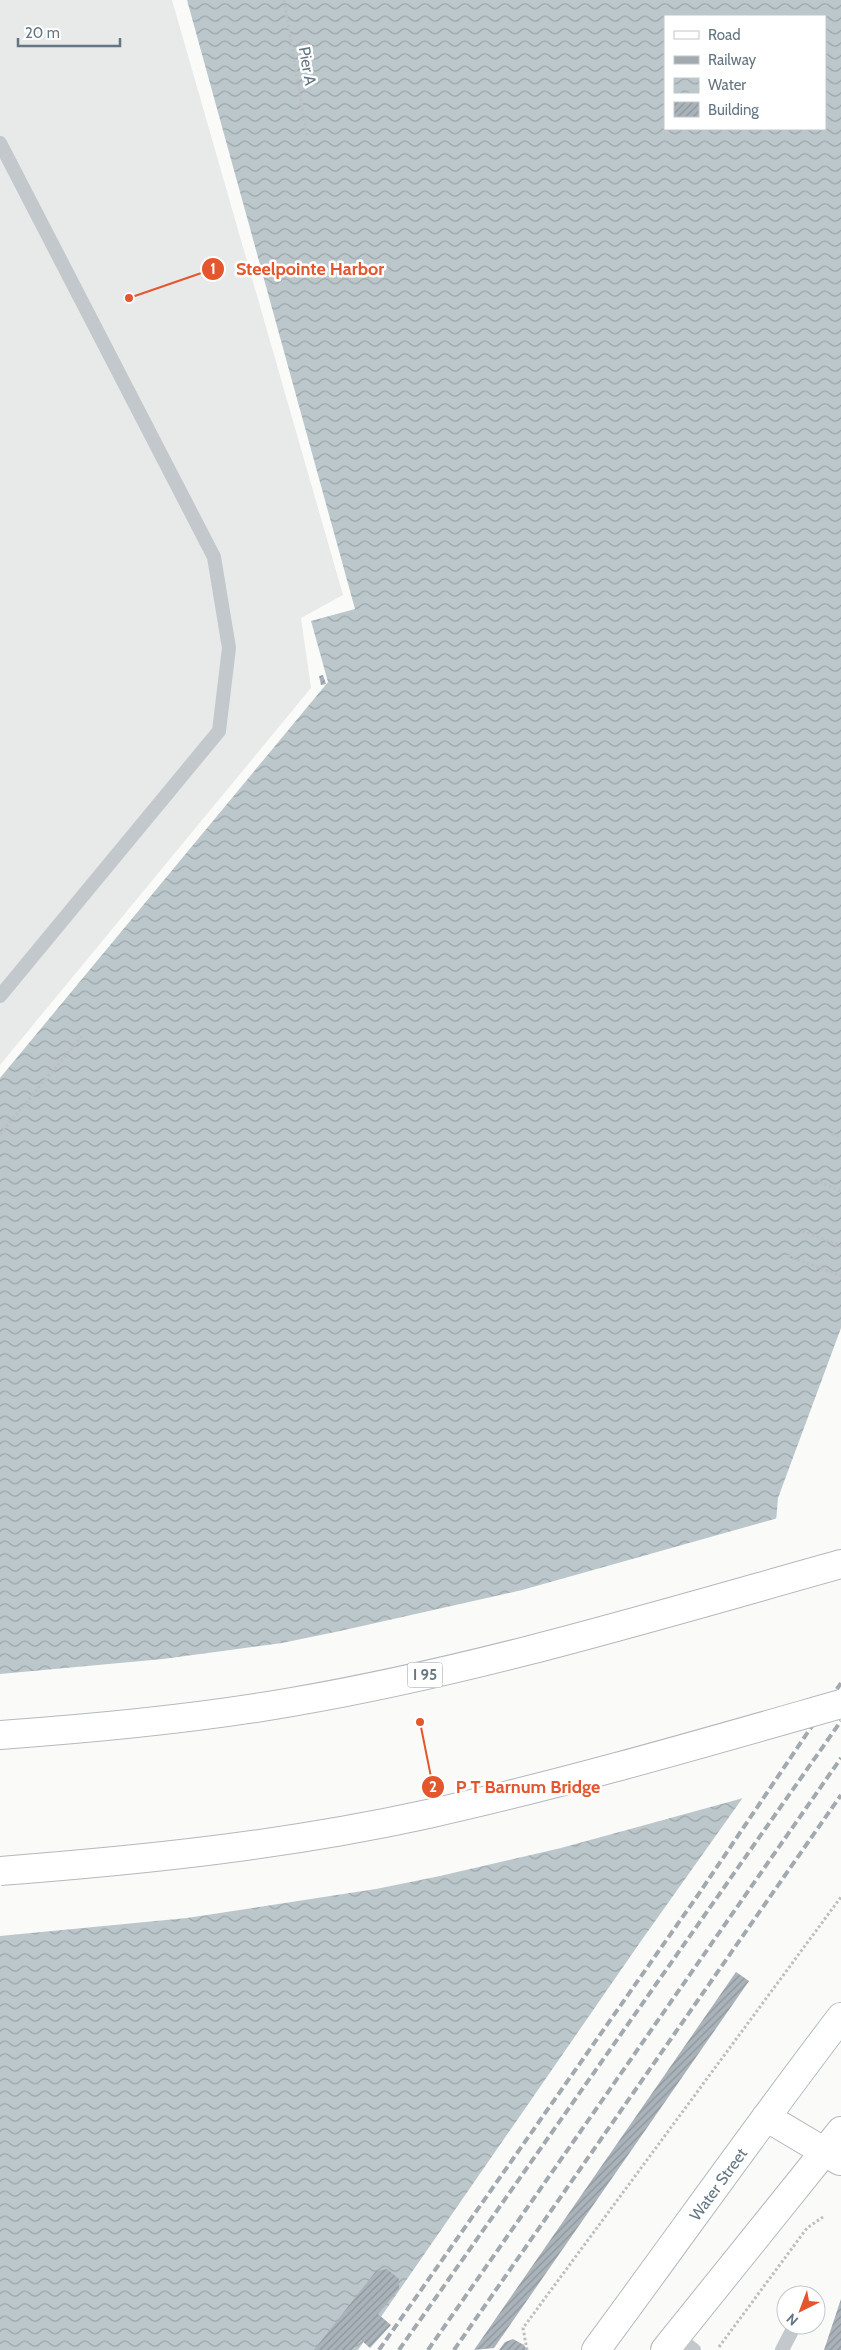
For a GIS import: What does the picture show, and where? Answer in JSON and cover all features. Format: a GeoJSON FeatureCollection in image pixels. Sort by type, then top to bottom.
{"type":"FeatureCollection","features":[{"type":"Feature","properties":{"kind":"main road","name":"I 95"},"geometry":{"type":"LineString","coordinates":[[0,1735],[170,1720],[352,1691],[538,1648],[841,1564]]}},
{"type":"Feature","properties":{"kind":"main road"},"geometry":{"type":"LineString","coordinates":[[0,1870],[179,1855],[426,1814],[605,1770],[841,1704]]}},
{"type":"Feature","properties":{"kind":"main road","name":"Water Street"},"geometry":{"type":"LineString","coordinates":[[596,2350],[841,2017]]}},
{"type":"Feature","properties":{"kind":"main road"},"geometry":{"type":"LineString","coordinates":[[678,2345],[836,2148],[766,2117]]}},
{"type":"Feature","properties":{"kind":"lane"},"geometry":{"type":"LineString","coordinates":[[0,142],[214,558],[228,648],[219,731],[0,996]]}},
{"type":"Feature","properties":{"kind":"lane"},"geometry":{"type":"LineString","coordinates":[[782,2350],[790,2335]]}},
{"type":"Feature","properties":{"kind":"path","name":"Pier A"},"geometry":{"type":"LineString","coordinates":[[284,0],[307,136]]}},
{"type":"Feature","properties":{"kind":"path"},"geometry":{"type":"LineString","coordinates":[[0,1134],[82,1036]]}},
{"type":"Feature","properties":{"kind":"path"},"geometry":{"type":"LineString","coordinates":[[832,1134],[841,1137]]}},
{"type":"Feature","properties":{"kind":"path"},"geometry":{"type":"LineString","coordinates":[[814,1180],[841,1191]]}},
{"type":"Feature","properties":{"kind":"path"},"geometry":{"type":"LineString","coordinates":[[798,1229],[841,1246]]}},
{"type":"Feature","properties":{"kind":"path"},"geometry":{"type":"LineString","coordinates":[[788,1256],[841,1276]]}},
{"type":"Feature","properties":{"kind":"path"},"geometry":{"type":"LineString","coordinates":[[527,2350],[523,2328],[841,1897]]}},
{"type":"Feature","properties":{"kind":"path"},"geometry":{"type":"LineString","coordinates":[[716,2350],[807,2228],[823,2217]]}},
{"type":"Feature","properties":{"kind":"shaded area"},"geometry":{"type":"Polygon","coordinates":[[[0,0],[172,0],[343,595],[301,618],[311,688],[0,1065],[0,0]]]}},
{"type":"Feature","properties":{"kind":"water"},"geometry":{"type":"Polygon","coordinates":[[[187,0],[841,0],[841,1328],[778,1498],[754,1782],[641,1941],[358,2350],[0,2350],[0,1078],[328,682],[311,621],[355,609],[187,0]]]}},
{"type":"Feature","properties":{"kind":"pier"},"geometry":{"type":"Polygon","coordinates":[[[778,1518],[757,1782],[747,1797],[561,1848],[376,1889],[187,1918],[0,1936],[0,1674],[163,1659],[282,1643],[522,1590],[778,1518]]]}},
{"type":"Feature","properties":{"kind":"building"},"geometry":{"type":"Polygon","coordinates":[[[323,675],[326,684],[321,685],[319,676],[323,675]]]}},
{"type":"Feature","properties":{"kind":"building"},"geometry":{"type":"Polygon","coordinates":[[[736,1972],[749,1981],[494,2348],[474,2350],[736,1972]]]}},
{"type":"Feature","properties":{"kind":"building"},"geometry":{"type":"Polygon","coordinates":[[[387,2269],[399,2279],[399,2289],[378,2314],[391,2325],[370,2348],[361,2340],[352,2350],[314,2350],[376,2271],[387,2269]]]}},
{"type":"Feature","properties":{"kind":"building"},"geometry":{"type":"Polygon","coordinates":[[[841,2299],[841,2350],[824,2350],[841,2299]]]}},
{"type":"Feature","properties":{"kind":"building"},"geometry":{"type":"Polygon","coordinates":[[[513,2339],[524,2345],[527,2350],[499,2350],[505,2342],[513,2339]]]}},
{"type":"Feature","properties":{"kind":"railway"},"geometry":{"type":"LineString","coordinates":[[379,2350],[698,1895],[841,1683]]}},
{"type":"Feature","properties":{"kind":"railway"},"geometry":{"type":"LineString","coordinates":[[399,2350],[841,1721]]}},
{"type":"Feature","properties":{"kind":"railway"},"geometry":{"type":"LineString","coordinates":[[428,2350],[841,1758]]}},
{"type":"Feature","properties":{"kind":"railway"},"geometry":{"type":"LineString","coordinates":[[454,2350],[841,1795]]}},
{"type":"Feature","properties":{"kind":"place","name":"Steelpointe Harbor"},"geometry":{"type":"Point","coordinates":[129,298]}},
{"type":"Feature","properties":{"kind":"place","name":"P T Barnum Bridge"},"geometry":{"type":"Point","coordinates":[420,1722]}}]}
